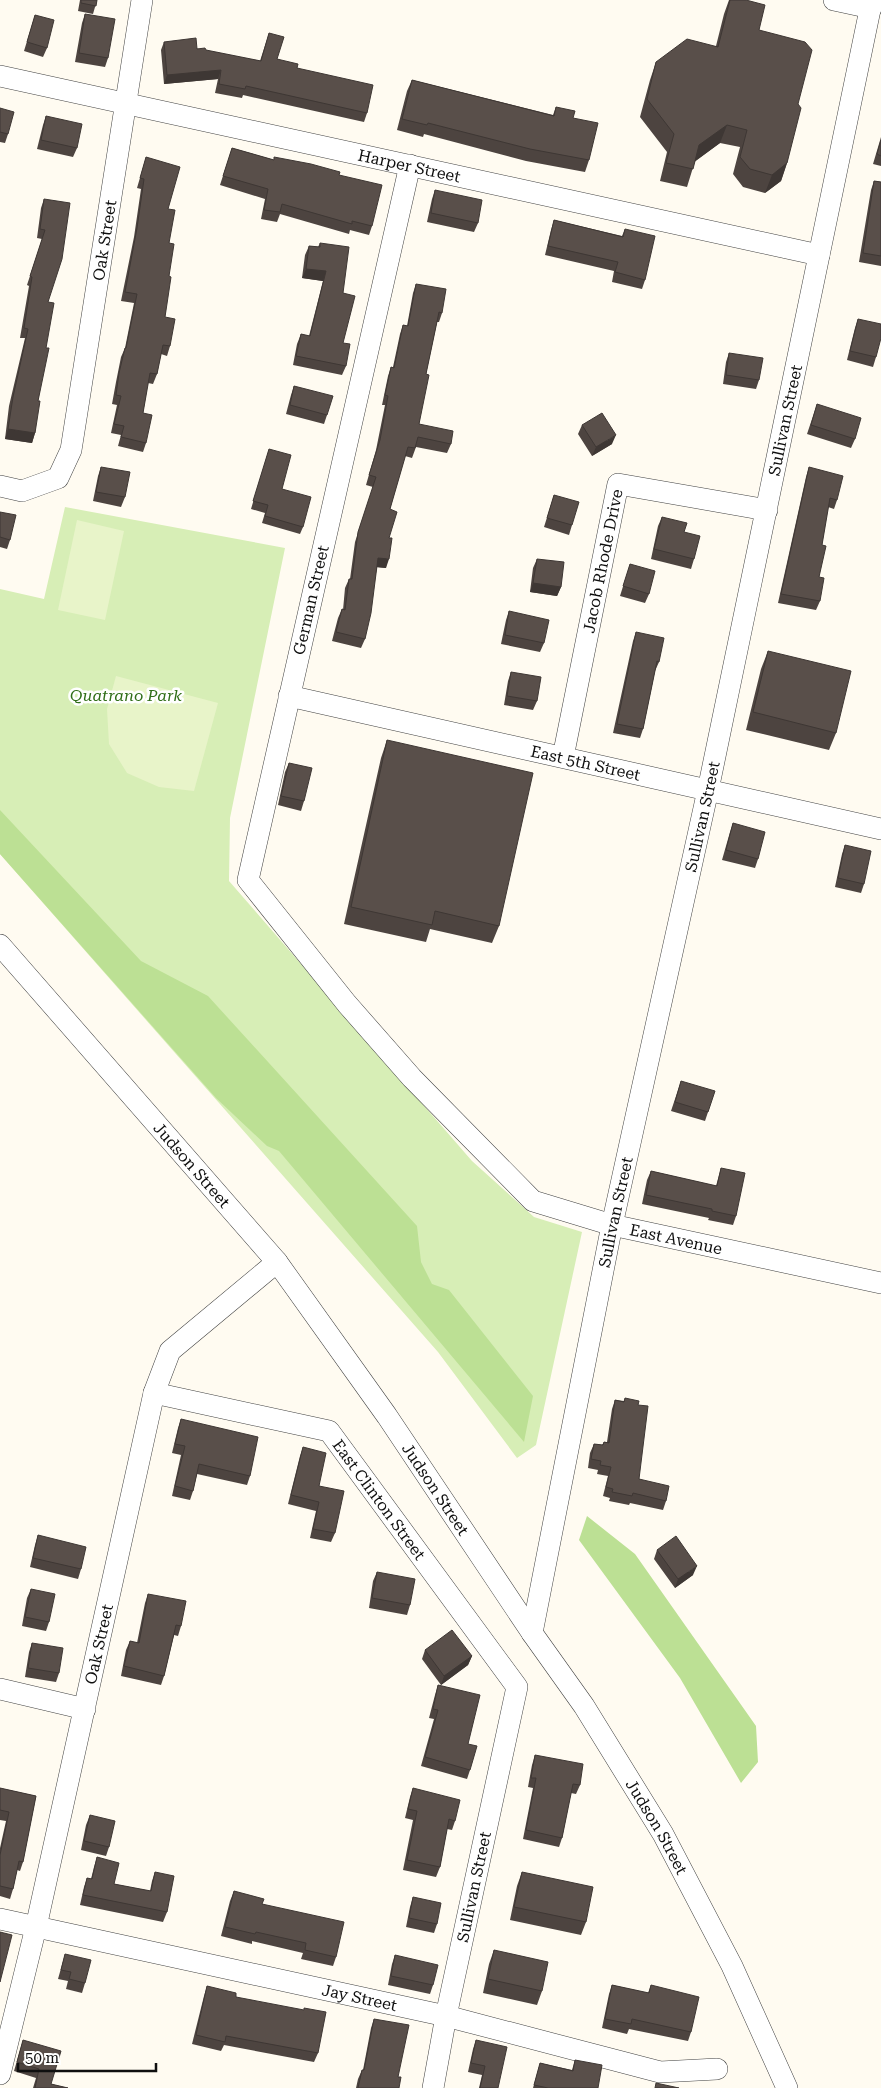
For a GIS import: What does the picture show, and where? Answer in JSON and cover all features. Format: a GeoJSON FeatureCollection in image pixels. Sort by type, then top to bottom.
{"type":"FeatureCollection","features":[{"type":"Feature","properties":{"kind":"street","name":"Oak Street"},"geometry":{"type":"LineString","coordinates":[[0,486],[22,491],[58,478],[71,450],[142,0]]}},
{"type":"Feature","properties":{"kind":"street"},"geometry":{"type":"LineString","coordinates":[[834,0],[872,4]]}},
{"type":"Feature","properties":{"kind":"street","name":"Sullivan Street"},"geometry":{"type":"LineString","coordinates":[[532,1633],[612,1225],[708,790],[872,4]]}},
{"type":"Feature","properties":{"kind":"street","name":"Harper Street"},"geometry":{"type":"LineString","coordinates":[[0,76],[820,255]]}},
{"type":"Feature","properties":{"kind":"street","name":"German Street"},"geometry":{"type":"LineString","coordinates":[[347,1004],[248,880],[410,165]]}},
{"type":"Feature","properties":{"kind":"street","name":"Jacob Rhode Drive"},"geometry":{"type":"LineString","coordinates":[[563,757],[618,484],[767,510]]}},
{"type":"Feature","properties":{"kind":"street","name":"East 5th Street"},"geometry":{"type":"LineString","coordinates":[[289,696],[881,829]]}},
{"type":"Feature","properties":{"kind":"street","name":"Judson Street"},"geometry":{"type":"LineString","coordinates":[[0,945],[277,1262],[387,1416],[532,1633],[584,1706],[663,1834],[732,1966],[787,2088]]}},
{"type":"Feature","properties":{"kind":"street","name":"East Avenue"},"geometry":{"type":"LineString","coordinates":[[347,1004],[412,1078],[532,1202],[612,1225],[881,1283]]}},
{"type":"Feature","properties":{"kind":"street","name":"Oak Street"},"geometry":{"type":"LineString","coordinates":[[0,2074],[36,1927],[154,1394],[170,1351],[277,1262]]}},
{"type":"Feature","properties":{"kind":"street","name":"East Clinton Street"},"geometry":{"type":"LineString","coordinates":[[154,1394],[329,1431],[517,1687]]}},
{"type":"Feature","properties":{"kind":"street","name":"Sullivan Street"},"geometry":{"type":"LineString","coordinates":[[433,2088],[446,2016],[517,1687]]}},
{"type":"Feature","properties":{"kind":"street"},"geometry":{"type":"LineString","coordinates":[[0,1689],[85,1709]]}},
{"type":"Feature","properties":{"kind":"street","name":"Jay Street"},"geometry":{"type":"LineString","coordinates":[[0,1919],[446,2016],[660,2072],[717,2070]]}},
{"type":"Feature","properties":{"kind":"green space","name":"Quatrano Park"},"geometry":{"type":"Polygon","coordinates":[[[65,507],[285,548],[230,818],[229,881],[472,1161],[534,1217],[582,1232],[536,1445],[517,1458],[438,1352],[0,854],[0,589],[44,599],[65,507]]]}},
{"type":"Feature","properties":{"kind":"green space"},"geometry":{"type":"Polygon","coordinates":[[[77,520],[124,531],[105,620],[58,610],[77,520]]]}},
{"type":"Feature","properties":{"kind":"green space"},"geometry":{"type":"Polygon","coordinates":[[[116,676],[218,703],[194,791],[159,787],[127,773],[109,744],[107,709],[116,676]]]}},
{"type":"Feature","properties":{"kind":"green space"},"geometry":{"type":"Polygon","coordinates":[[[0,810],[141,961],[208,996],[417,1226],[421,1262],[432,1284],[449,1290],[533,1396],[524,1442],[279,1151],[267,1146],[216,1098],[0,854],[0,810]]]}},
{"type":"Feature","properties":{"kind":"green space"},"geometry":{"type":"Polygon","coordinates":[[[587,1516],[635,1554],[756,1726],[758,1762],[741,1783],[680,1678],[579,1540],[587,1516]]]}},
{"type":"Feature","properties":{"kind":"building"},"geometry":{"type":"Polygon","coordinates":[[[81,0],[97,0],[96,6],[81,3],[81,0]]]}},
{"type":"Feature","properties":{"kind":"building"},"geometry":{"type":"Polygon","coordinates":[[[730,0],[746,0],[765,5],[759,30],[805,42],[812,50],[798,104],[801,108],[787,163],[772,175],[750,169],[740,157],[747,130],[727,125],[699,145],[693,169],[666,163],[674,134],[647,99],[656,62],[687,39],[718,47],[730,0]]]}},
{"type":"Feature","properties":{"kind":"building"},"geometry":{"type":"Polygon","coordinates":[[[85,14],[115,19],[108,58],[79,53],[85,14]]]}},
{"type":"Feature","properties":{"kind":"building"},"geometry":{"type":"Polygon","coordinates":[[[35,15],[54,20],[47,48],[27,42],[35,15]]]}},
{"type":"Feature","properties":{"kind":"building"},"geometry":{"type":"Polygon","coordinates":[[[269,33],[284,37],[277,59],[298,64],[297,68],[373,85],[367,113],[246,86],[245,89],[219,84],[221,70],[167,75],[164,42],[196,38],[197,49],[205,48],[206,50],[261,61],[269,33]]]}},
{"type":"Feature","properties":{"kind":"building"},"geometry":{"type":"Polygon","coordinates":[[[412,80],[554,116],[556,107],[575,111],[573,118],[598,123],[589,160],[530,149],[428,123],[427,125],[402,119],[412,80]]]}},
{"type":"Feature","properties":{"kind":"building"},"geometry":{"type":"Polygon","coordinates":[[[0,108],[14,112],[8,134],[0,132],[0,108]]]}},
{"type":"Feature","properties":{"kind":"building"},"geometry":{"type":"Polygon","coordinates":[[[46,116],[82,124],[77,148],[41,140],[46,116]]]}},
{"type":"Feature","properties":{"kind":"building"},"geometry":{"type":"Polygon","coordinates":[[[881,140],[881,156],[877,154],[881,140]]]}},
{"type":"Feature","properties":{"kind":"building"},"geometry":{"type":"Polygon","coordinates":[[[232,148],[274,160],[274,157],[311,164],[340,172],[339,175],[382,185],[372,226],[352,221],[352,224],[282,204],[280,212],[264,210],[268,189],[223,176],[232,148]]]}},
{"type":"Feature","properties":{"kind":"building"},"geometry":{"type":"Polygon","coordinates":[[[146,157],[180,167],[168,209],[175,210],[169,243],[174,244],[165,317],[175,319],[170,346],[163,345],[157,374],[150,373],[143,413],[152,415],[146,443],[121,437],[124,426],[114,424],[121,396],[116,395],[119,373],[137,294],[125,292],[144,179],[140,178],[146,157]]]}},
{"type":"Feature","properties":{"kind":"building"},"geometry":{"type":"Polygon","coordinates":[[[874,181],[881,182],[881,256],[863,253],[874,181]]]}},
{"type":"Feature","properties":{"kind":"building"},"geometry":{"type":"Polygon","coordinates":[[[435,190],[482,200],[478,223],[431,213],[435,190]]]}},
{"type":"Feature","properties":{"kind":"building"},"geometry":{"type":"Polygon","coordinates":[[[44,199],[70,203],[62,259],[48,302],[54,303],[46,348],[49,348],[38,401],[40,401],[35,433],[8,429],[28,329],[24,328],[32,277],[30,276],[45,230],[40,229],[44,199]]]}},
{"type":"Feature","properties":{"kind":"building"},"geometry":{"type":"Polygon","coordinates":[[[554,220],[623,237],[625,229],[655,236],[645,280],[615,272],[618,262],[548,246],[554,220]]]}},
{"type":"Feature","properties":{"kind":"building"},"geometry":{"type":"Polygon","coordinates":[[[320,243],[349,247],[343,293],[355,296],[343,343],[350,344],[346,366],[296,356],[301,334],[310,336],[326,271],[306,269],[309,246],[320,247],[320,243]]]}},
{"type":"Feature","properties":{"kind":"building"},"geometry":{"type":"Polygon","coordinates":[[[416,284],[446,289],[442,313],[439,312],[426,374],[429,375],[419,424],[453,431],[451,444],[418,437],[415,448],[408,447],[390,509],[397,512],[389,538],[392,538],[389,559],[378,558],[371,613],[365,639],[336,632],[342,609],[345,610],[349,579],[352,579],[358,532],[376,477],[369,475],[380,440],[388,396],[385,395],[391,367],[394,368],[403,325],[408,326],[416,284]]]}},
{"type":"Feature","properties":{"kind":"building"},"geometry":{"type":"Polygon","coordinates":[[[858,319],[881,324],[881,338],[876,357],[850,351],[858,319]]]}},
{"type":"Feature","properties":{"kind":"building"},"geometry":{"type":"Polygon","coordinates":[[[729,353],[763,358],[759,380],[726,375],[729,353]]]}},
{"type":"Feature","properties":{"kind":"building"},"geometry":{"type":"Polygon","coordinates":[[[294,386],[333,396],[327,415],[290,405],[294,386]]]}},
{"type":"Feature","properties":{"kind":"building"},"geometry":{"type":"Polygon","coordinates":[[[817,404],[861,418],[855,439],[811,425],[817,404]]]}},
{"type":"Feature","properties":{"kind":"building"},"geometry":{"type":"Polygon","coordinates":[[[602,413],[616,435],[596,447],[582,425],[602,413]]]}},
{"type":"Feature","properties":{"kind":"building"},"geometry":{"type":"Polygon","coordinates":[[[269,449],[291,455],[282,489],[311,497],[303,527],[265,516],[268,505],[253,501],[269,449]]]}},
{"type":"Feature","properties":{"kind":"building"},"geometry":{"type":"Polygon","coordinates":[[[101,467],[130,472],[125,497],[96,492],[101,467]]]}},
{"type":"Feature","properties":{"kind":"building"},"geometry":{"type":"Polygon","coordinates":[[[809,467],[843,476],[837,500],[830,498],[822,545],[826,546],[819,577],[824,578],[820,601],[781,594],[809,467]]]}},
{"type":"Feature","properties":{"kind":"building"},"geometry":{"type":"Polygon","coordinates":[[[554,495],[579,502],[572,525],[547,518],[554,495]]]}},
{"type":"Feature","properties":{"kind":"building"},"geometry":{"type":"Polygon","coordinates":[[[0,512],[16,515],[10,540],[0,537],[0,512]]]}},
{"type":"Feature","properties":{"kind":"building"},"geometry":{"type":"Polygon","coordinates":[[[662,517],[687,523],[684,532],[700,536],[694,559],[654,549],[662,517]]]}},
{"type":"Feature","properties":{"kind":"building"},"geometry":{"type":"Polygon","coordinates":[[[537,559],[564,562],[561,587],[533,583],[537,559]]]}},
{"type":"Feature","properties":{"kind":"building"},"geometry":{"type":"Polygon","coordinates":[[[630,564],[655,571],[649,594],[623,586],[630,564]]]}},
{"type":"Feature","properties":{"kind":"building"},"geometry":{"type":"Polygon","coordinates":[[[509,611],[549,620],[544,643],[505,635],[509,611]]]}},
{"type":"Feature","properties":{"kind":"building"},"geometry":{"type":"Polygon","coordinates":[[[636,632],[664,638],[659,662],[657,661],[643,729],[617,724],[636,632]]]}},
{"type":"Feature","properties":{"kind":"building"},"geometry":{"type":"Polygon","coordinates":[[[768,651],[851,671],[836,733],[753,712],[768,651]]]}},
{"type":"Feature","properties":{"kind":"building"},"geometry":{"type":"Polygon","coordinates":[[[511,672],[541,677],[537,701],[507,696],[511,672]]]}},
{"type":"Feature","properties":{"kind":"building"},"geometry":{"type":"Polygon","coordinates":[[[387,740],[533,773],[499,926],[435,911],[432,925],[351,907],[387,740]]]}},
{"type":"Feature","properties":{"kind":"building"},"geometry":{"type":"Polygon","coordinates":[[[289,763],[312,768],[304,801],[281,796],[289,763]]]}},
{"type":"Feature","properties":{"kind":"building"},"geometry":{"type":"Polygon","coordinates":[[[733,823],[765,832],[758,859],[726,850],[733,823]]]}},
{"type":"Feature","properties":{"kind":"building"},"geometry":{"type":"Polygon","coordinates":[[[845,845],[871,851],[864,884],[838,878],[845,845]]]}},
{"type":"Feature","properties":{"kind":"building"},"geometry":{"type":"Polygon","coordinates":[[[681,1081],[715,1091],[708,1112],[675,1102],[681,1081]]]}},
{"type":"Feature","properties":{"kind":"building"},"geometry":{"type":"Polygon","coordinates":[[[721,1168],[745,1173],[736,1216],[646,1195],[651,1171],[717,1186],[721,1168]]]}},
{"type":"Feature","properties":{"kind":"building"},"geometry":{"type":"Polygon","coordinates":[[[625,1398],[639,1401],[638,1405],[648,1406],[639,1479],[669,1486],[666,1501],[633,1493],[632,1496],[612,1492],[613,1489],[606,1487],[611,1467],[600,1465],[601,1461],[591,1459],[594,1444],[603,1445],[604,1442],[609,1443],[615,1400],[624,1402],[625,1398]]]}},
{"type":"Feature","properties":{"kind":"building"},"geometry":{"type":"Polygon","coordinates":[[[181,1419],[258,1437],[250,1476],[199,1464],[193,1491],[175,1486],[185,1446],[175,1444],[181,1419]]]}},
{"type":"Feature","properties":{"kind":"building"},"geometry":{"type":"Polygon","coordinates":[[[303,1447],[326,1453],[319,1486],[344,1491],[335,1533],[313,1529],[319,1502],[291,1495],[303,1447]]]}},
{"type":"Feature","properties":{"kind":"building"},"geometry":{"type":"Polygon","coordinates":[[[38,1535],[86,1547],[81,1569],[33,1558],[38,1535]]]}},
{"type":"Feature","properties":{"kind":"building"},"geometry":{"type":"Polygon","coordinates":[[[676,1536],[697,1566],[678,1579],[657,1550],[676,1536]]]}},
{"type":"Feature","properties":{"kind":"building"},"geometry":{"type":"Polygon","coordinates":[[[377,1572],[415,1579],[410,1605],[372,1598],[377,1572]]]}},
{"type":"Feature","properties":{"kind":"building"},"geometry":{"type":"Polygon","coordinates":[[[31,1589],[55,1594],[49,1622],[25,1617],[31,1589]]]}},
{"type":"Feature","properties":{"kind":"building"},"geometry":{"type":"Polygon","coordinates":[[[148,1594],[186,1601],[181,1626],[176,1625],[164,1676],[124,1666],[130,1641],[139,1643],[148,1594]]]}},
{"type":"Feature","properties":{"kind":"building"},"geometry":{"type":"Polygon","coordinates":[[[452,1630],[472,1656],[444,1676],[425,1650],[452,1630]]]}},
{"type":"Feature","properties":{"kind":"building"},"geometry":{"type":"Polygon","coordinates":[[[32,1643],[63,1648],[59,1673],[28,1668],[32,1643]]]}},
{"type":"Feature","properties":{"kind":"building"},"geometry":{"type":"Polygon","coordinates":[[[438,1685],[480,1695],[468,1744],[477,1746],[470,1770],[425,1757],[438,1710],[433,1709],[438,1685]]]}},
{"type":"Feature","properties":{"kind":"building"},"geometry":{"type":"Polygon","coordinates":[[[535,1755],[583,1764],[580,1785],[573,1784],[562,1838],[526,1830],[536,1778],[531,1778],[535,1755]]]}},
{"type":"Feature","properties":{"kind":"building"},"geometry":{"type":"Polygon","coordinates":[[[0,1788],[36,1796],[23,1862],[19,1861],[13,1889],[0,1886],[0,1855],[9,1812],[0,1810],[0,1788]]]}},
{"type":"Feature","properties":{"kind":"building"},"geometry":{"type":"Polygon","coordinates":[[[413,1788],[460,1800],[455,1821],[449,1819],[440,1867],[407,1860],[417,1811],[408,1809],[413,1788]]]}},
{"type":"Feature","properties":{"kind":"building"},"geometry":{"type":"Polygon","coordinates":[[[90,1815],[115,1821],[109,1847],[84,1841],[90,1815]]]}},
{"type":"Feature","properties":{"kind":"building"},"geometry":{"type":"Polygon","coordinates":[[[97,1857],[119,1863],[114,1884],[151,1891],[155,1872],[174,1876],[167,1912],[83,1895],[87,1878],[92,1879],[97,1857]]]}},
{"type":"Feature","properties":{"kind":"building"},"geometry":{"type":"Polygon","coordinates":[[[522,1872],[593,1887],[586,1922],[514,1907],[522,1872]]]}},
{"type":"Feature","properties":{"kind":"building"},"geometry":{"type":"Polygon","coordinates":[[[234,1891],[264,1899],[262,1904],[344,1922],[336,1957],[305,1950],[306,1943],[225,1927],[234,1891]]]}},
{"type":"Feature","properties":{"kind":"building"},"geometry":{"type":"Polygon","coordinates":[[[413,1897],[441,1903],[437,1924],[409,1918],[413,1897]]]}},
{"type":"Feature","properties":{"kind":"building"},"geometry":{"type":"Polygon","coordinates":[[[0,1932],[12,1935],[0,1982],[0,1932]]]}},
{"type":"Feature","properties":{"kind":"building"},"geometry":{"type":"Polygon","coordinates":[[[494,1950],[548,1962],[542,1991],[488,1979],[494,1950]]]}},
{"type":"Feature","properties":{"kind":"building"},"geometry":{"type":"Polygon","coordinates":[[[65,1954],[91,1960],[85,1983],[69,1979],[71,1972],[61,1970],[65,1954]]]}},
{"type":"Feature","properties":{"kind":"building"},"geometry":{"type":"Polygon","coordinates":[[[395,1955],[438,1965],[433,1985],[391,1976],[395,1955]]]}},
{"type":"Feature","properties":{"kind":"building"},"geometry":{"type":"Polygon","coordinates":[[[612,1985],[649,1993],[651,1985],[699,1997],[691,2032],[632,2019],[631,2024],[605,2019],[612,1985]]]}},
{"type":"Feature","properties":{"kind":"building"},"geometry":{"type":"Polygon","coordinates":[[[207,1986],[236,1993],[236,1997],[304,2010],[304,2008],[326,2012],[318,2053],[226,2036],[225,2042],[196,2035],[207,1986]]]}},
{"type":"Feature","properties":{"kind":"building"},"geometry":{"type":"Polygon","coordinates":[[[374,2019],[409,2025],[398,2077],[401,2077],[399,2088],[358,2088],[362,2070],[364,2070],[374,2019]]]}},
{"type":"Feature","properties":{"kind":"building"},"geometry":{"type":"Polygon","coordinates":[[[23,2040],[61,2051],[51,2084],[68,2088],[35,2088],[39,2069],[17,2062],[23,2040]]]}},
{"type":"Feature","properties":{"kind":"building"},"geometry":{"type":"Polygon","coordinates":[[[476,2040],[507,2047],[498,2088],[480,2088],[485,2066],[471,2063],[476,2040]]]}},
{"type":"Feature","properties":{"kind":"building"},"geometry":{"type":"Polygon","coordinates":[[[575,2060],[602,2065],[598,2088],[548,2088],[534,2085],[540,2063],[573,2071],[575,2060]]]}},
{"type":"Feature","properties":{"kind":"building"},"geometry":{"type":"Polygon","coordinates":[[[656,2083],[679,2088],[655,2088],[656,2083]]]}}]}
